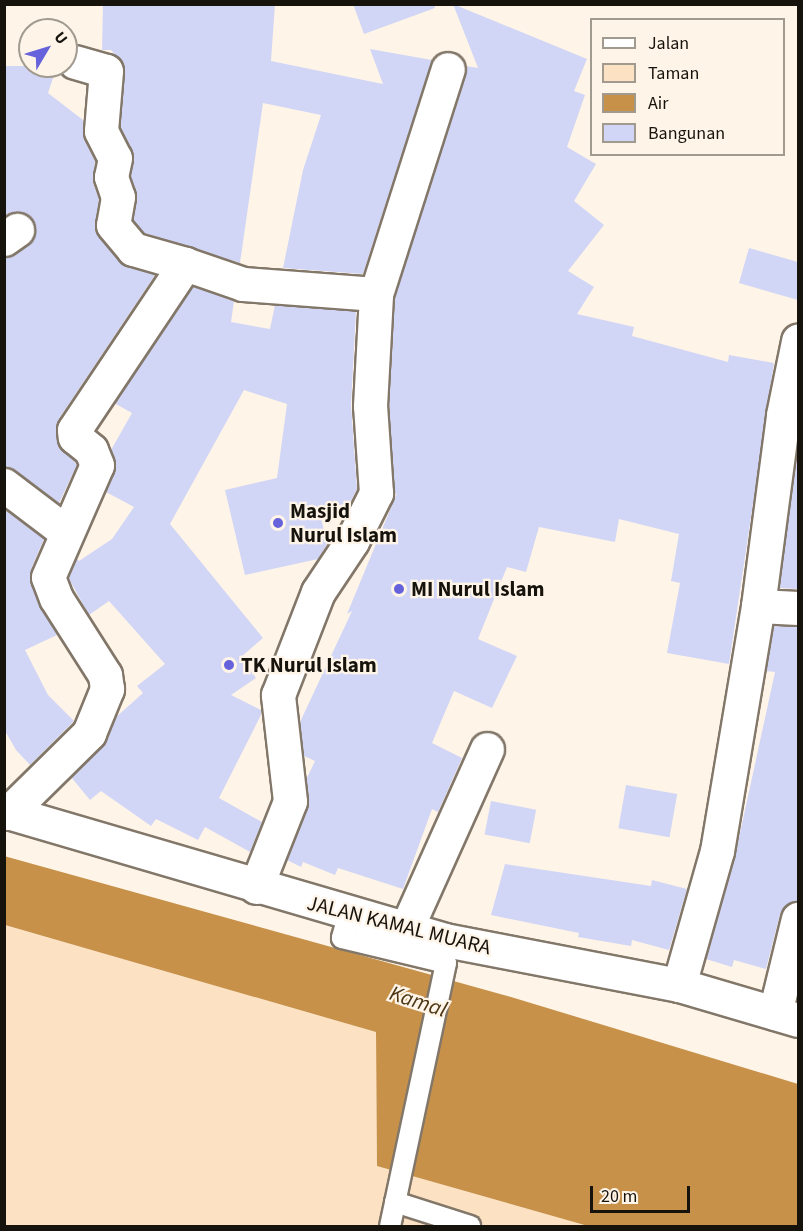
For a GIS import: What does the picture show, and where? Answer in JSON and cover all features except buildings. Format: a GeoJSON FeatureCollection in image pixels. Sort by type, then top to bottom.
{"type":"FeatureCollection","features":[{"type":"Feature","properties":{"kind":"street"},"geometry":{"type":"LineString","coordinates":[[78,63],[106,71],[100,131],[115,158],[111,177],[118,197],[113,225],[133,249],[243,284],[376,294]]}},
{"type":"Feature","properties":{"kind":"street"},"geometry":{"type":"LineString","coordinates":[[256,887],[290,801],[278,695],[318,592],[352,541],[376,493],[370,406],[376,294],[448,69]]}},
{"type":"Feature","properties":{"kind":"street"},"geometry":{"type":"LineString","coordinates":[[6,812],[89,733],[107,690],[105,675],[50,588],[48,577],[97,465],[91,450],[75,437],[74,430],[185,264]]}},
{"type":"Feature","properties":{"kind":"street"},"geometry":{"type":"LineString","coordinates":[[679,986],[717,851],[791,417],[798,341]]}},
{"type":"Feature","properties":{"kind":"street"},"geometry":{"type":"LineString","coordinates":[[4,485],[66,532]]}},
{"type":"Feature","properties":{"kind":"street"},"geometry":{"type":"LineString","coordinates":[[758,606],[798,608]]}},
{"type":"Feature","properties":{"kind":"street"},"geometry":{"type":"LineString","coordinates":[[407,927],[487,749]]}},
{"type":"Feature","properties":{"kind":"street","name":"JALAN KAMAL MUARA"},"geometry":{"type":"LineString","coordinates":[[6,812],[256,887],[407,927],[445,940],[679,986],[787,1016]]}},
{"type":"Feature","properties":{"kind":"street"},"geometry":{"type":"LineString","coordinates":[[787,1016],[798,920]]}},
{"type":"Feature","properties":{"kind":"lane"},"geometry":{"type":"LineString","coordinates":[[349,913],[342,938],[446,963],[390,1227]]}},
{"type":"Feature","properties":{"kind":"lane"},"geometry":{"type":"LineString","coordinates":[[395,1202],[470,1227]]}},
{"type":"Feature","properties":{"kind":"green space"},"geometry":{"type":"Polygon","coordinates":[[[4,925],[376,1032],[377,1166],[588,1226],[5,1226],[4,925]]]}},
{"type":"Feature","properties":{"kind":"water","name":"Kamal"},"geometry":{"type":"Polygon","coordinates":[[[4,856],[511,997],[798,1084],[798,1226],[588,1226],[377,1166],[376,1032],[5,925],[4,856]]]}},
{"type":"Feature","properties":{"kind":"place","name":"Masjid Nurul Islam"},"geometry":{"type":"Point","coordinates":[278,523]}},
{"type":"Feature","properties":{"kind":"place","name":"MI Nurul Islam"},"geometry":{"type":"Point","coordinates":[399,589]}},
{"type":"Feature","properties":{"kind":"place","name":"TK Nurul Islam"},"geometry":{"type":"Point","coordinates":[229,665]}}]}
